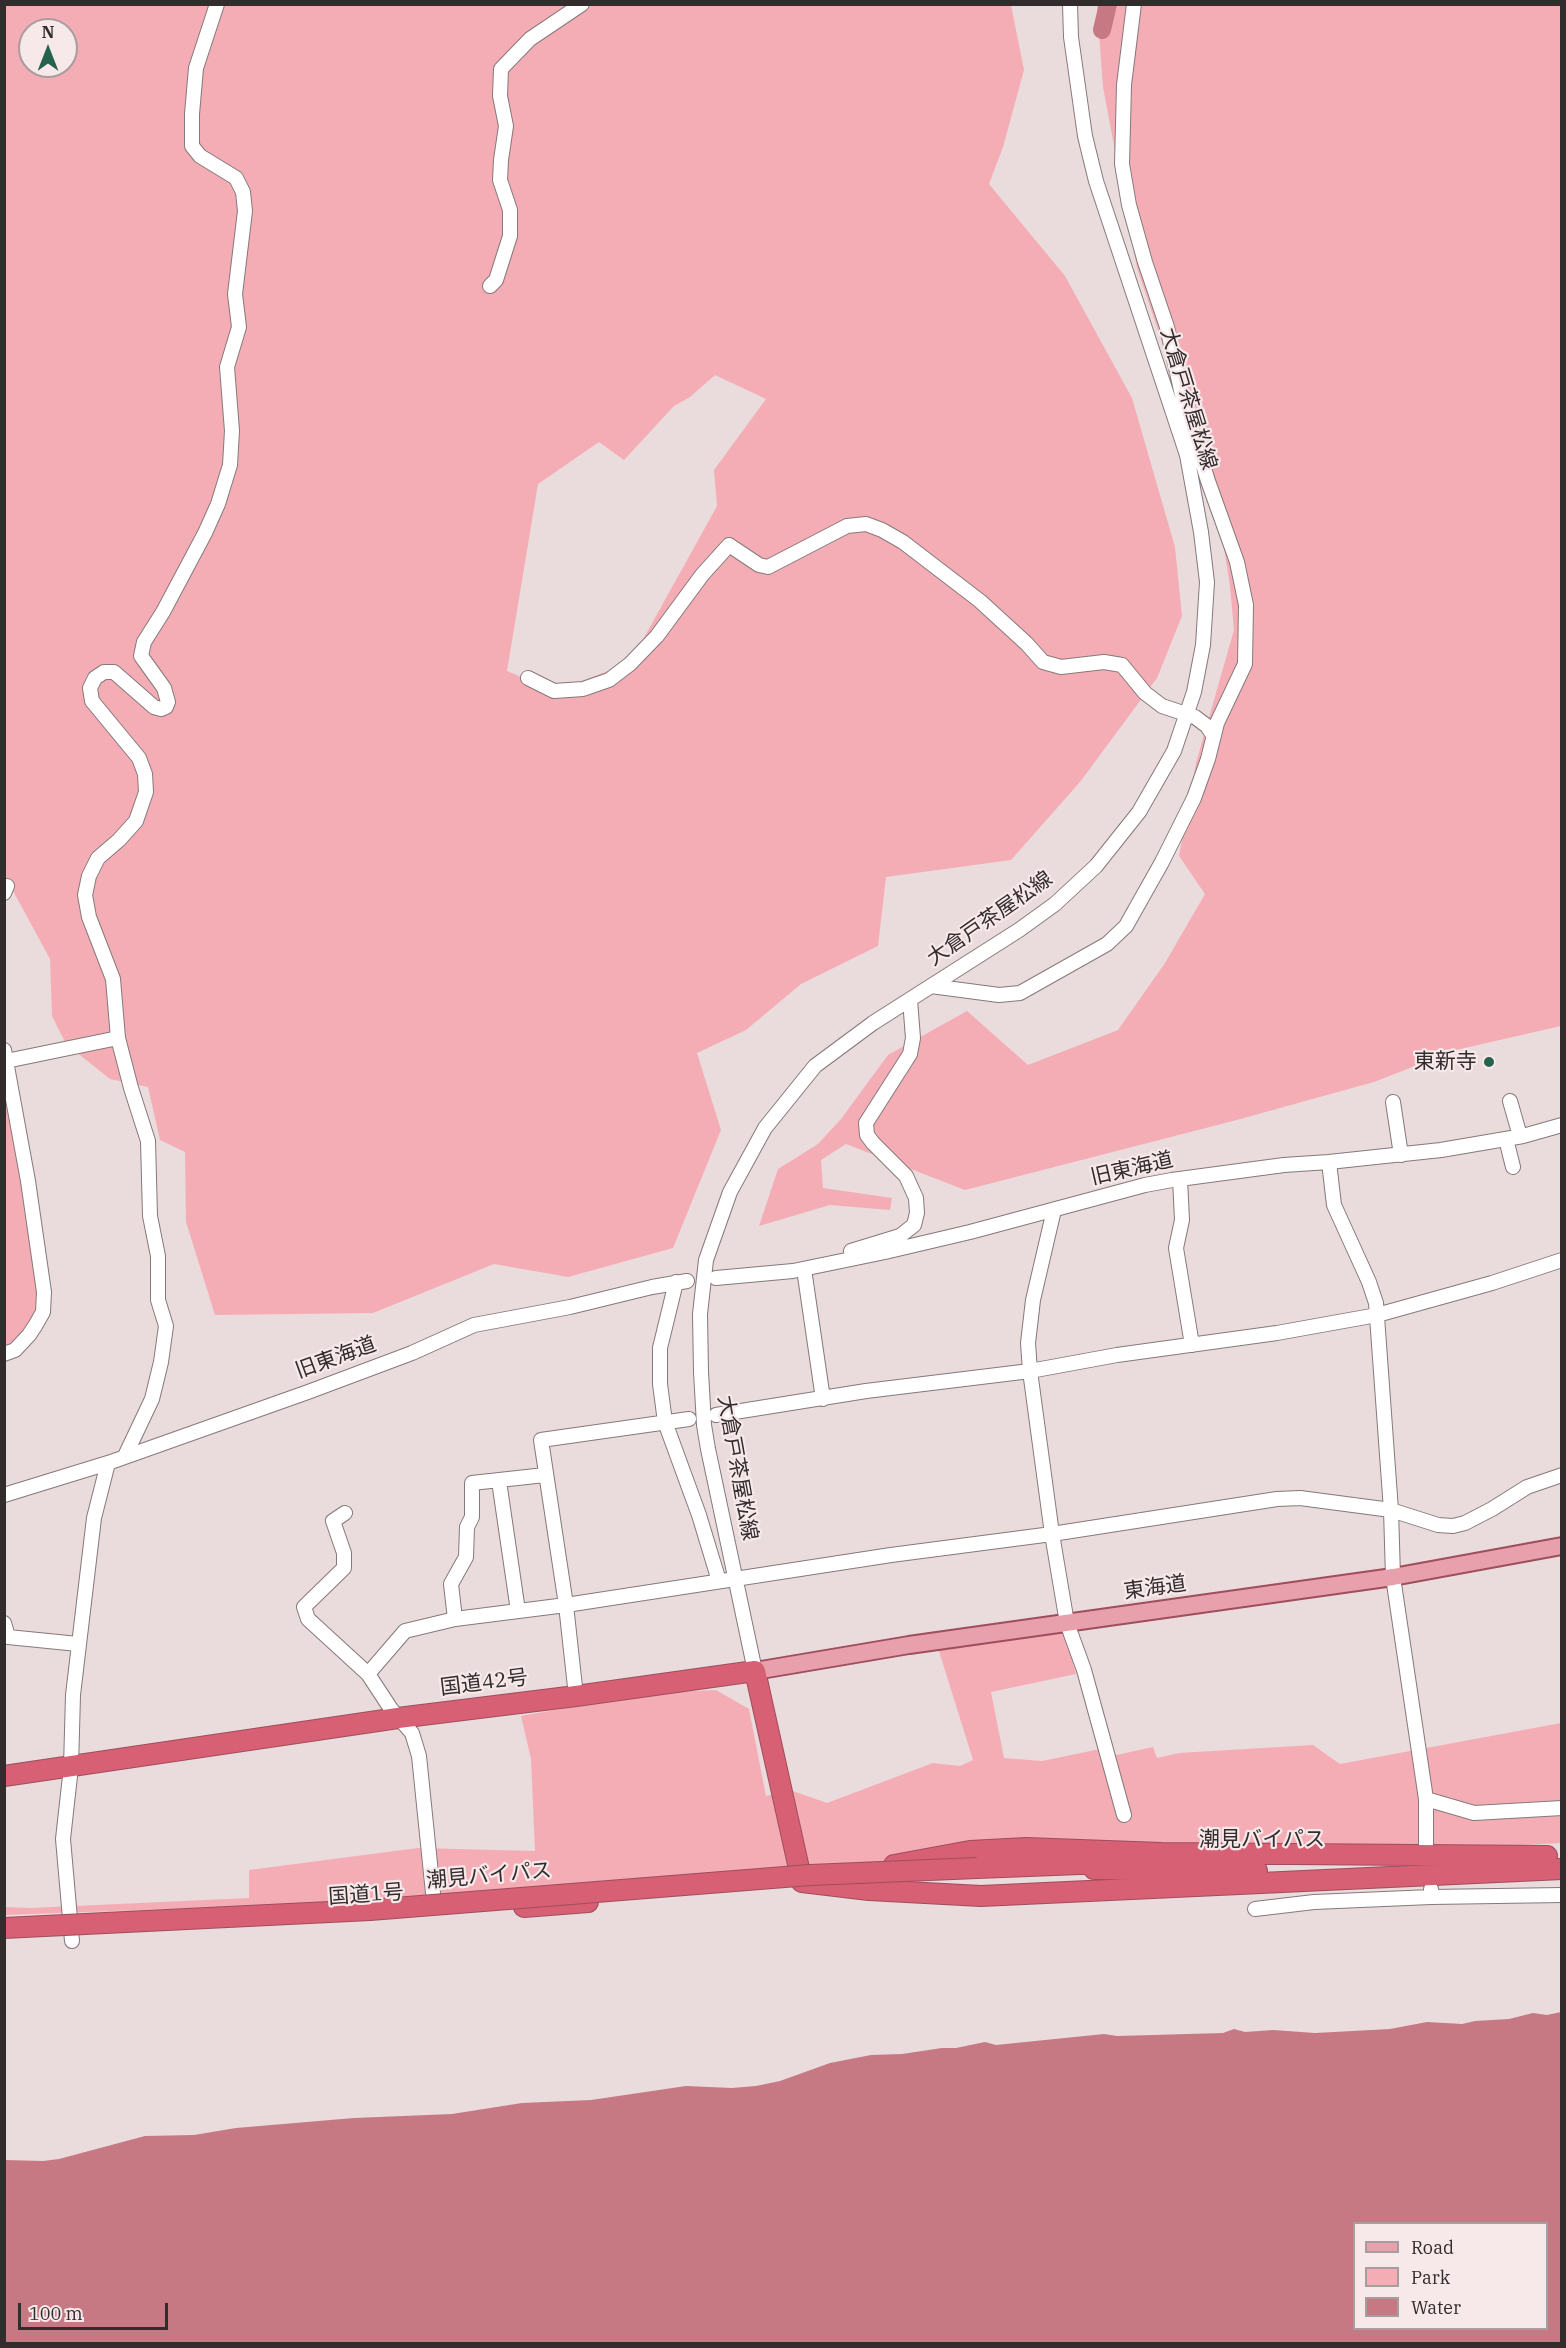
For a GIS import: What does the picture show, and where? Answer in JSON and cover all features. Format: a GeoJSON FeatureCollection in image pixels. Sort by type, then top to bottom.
{"type":"FeatureCollection","features":[{"type":"Feature","properties":{"kind":"highway","name":"国道42号"},"geometry":{"type":"LineString","coordinates":[[4,1776],[398,1718],[755,1671]]}},
{"type":"Feature","properties":{"kind":"highway"},"geometry":{"type":"LineString","coordinates":[[755,1671],[802,1882]]}},
{"type":"Feature","properties":{"kind":"highway"},"geometry":{"type":"LineString","coordinates":[[802,1882],[970,1851],[1026,1848],[1161,1853],[1554,1855]]}},
{"type":"Feature","properties":{"kind":"highway","name":"潮見バイパス"},"geometry":{"type":"LineString","coordinates":[[4,1928],[358,1911],[810,1875],[1099,1863],[1382,1863],[1554,1855]]}},
{"type":"Feature","properties":{"kind":"highway","name":"潮見バイパス"},"geometry":{"type":"LineString","coordinates":[[977,1868],[1452,1872]]}},
{"type":"Feature","properties":{"kind":"highway"},"geometry":{"type":"LineString","coordinates":[[802,1882],[869,1890],[981,1896],[1452,1872],[1562,1869]]}},
{"type":"Feature","properties":{"kind":"highway","name":"国道1号"},"geometry":{"type":"LineString","coordinates":[[4,1933],[72,1936],[344,1921],[558,1905],[802,1882]]}},
{"type":"Feature","properties":{"kind":"main road","name":"東海道"},"geometry":{"type":"LineString","coordinates":[[755,1671],[1067,1623],[1392,1577],[1562,1546]]}},
{"type":"Feature","properties":{"kind":"street"},"geometry":{"type":"LineString","coordinates":[[125,1456],[152,1399],[161,1362],[166,1326],[158,1300],[158,1256],[150,1216],[148,1141],[130,1088],[118,1038],[113,979],[89,916],[85,894],[89,876],[98,858],[136,821],[146,792],[145,774],[139,758],[92,701],[90,688],[95,678],[104,672],[114,672],[154,707],[161,709],[166,706],[168,702],[164,688],[141,656],[144,642],[163,612],[205,533],[218,504],[230,465],[232,431],[227,367],[239,327],[235,294],[245,211],[243,192],[236,178],[200,156],[192,146],[196,68],[217,4]]}},
{"type":"Feature","properties":{"kind":"street"},"geometry":{"type":"LineString","coordinates":[[490,286],[496,280],[510,236],[510,210],[500,180],[506,126],[500,96],[501,69],[530,39],[582,4]]}},
{"type":"Feature","properties":{"kind":"street","name":"大倉戸茶屋松線"},"geometry":{"type":"LineString","coordinates":[[755,1671],[704,1425],[700,1314],[706,1260],[730,1192],[765,1128],[815,1066],[873,1023],[1037,917],[1096,866],[1139,812],[1174,751],[1194,692],[1203,645],[1207,582],[1201,532],[1187,455],[1096,181],[1085,136],[1071,37],[1070,4]]}},
{"type":"Feature","properties":{"kind":"street"},"geometry":{"type":"LineString","coordinates":[[931,986],[999,995],[1020,993],[1107,944],[1126,926],[1194,798],[1208,759],[1213,735],[1245,664],[1246,605],[1237,562],[1191,426],[1159,299],[1145,262],[1129,205],[1122,164],[1124,85],[1134,4]]}},
{"type":"Feature","properties":{"kind":"street"},"geometry":{"type":"LineString","coordinates":[[528,678],[554,691],[583,689],[609,680],[657,636],[702,575],[729,545],[759,565],[768,567],[847,526],[866,524],[903,542],[980,602],[1027,644],[1043,662],[1061,667],[1104,662],[1122,665],[1145,693],[1162,706],[1195,717],[1213,735]]}},
{"type":"Feature","properties":{"kind":"street"},"geometry":{"type":"LineString","coordinates":[[851,1258],[850,1251],[900,1236],[914,1225],[917,1213],[916,1198],[906,1176],[873,1143],[867,1135],[866,1123],[910,1054],[913,1038],[910,1000]]}},
{"type":"Feature","properties":{"kind":"street"},"geometry":{"type":"LineString","coordinates":[[4,1354],[15,1350],[36,1326],[43,1312],[44,1292],[28,1180],[5,1055],[118,1038]]}},
{"type":"Feature","properties":{"kind":"street"},"geometry":{"type":"LineString","coordinates":[[1510,1101],[1520,1136]]}},
{"type":"Feature","properties":{"kind":"street"},"geometry":{"type":"LineString","coordinates":[[1393,1102],[1401,1155]]}},
{"type":"Feature","properties":{"kind":"street","name":"旧東海道"},"geometry":{"type":"LineString","coordinates":[[716,1278],[804,1269],[970,1232],[1144,1185],[1284,1165],[1401,1155],[1475,1145],[1562,1125]]}},
{"type":"Feature","properties":{"kind":"street"},"geometry":{"type":"LineString","coordinates":[[1506,1139],[1514,1167]]}},
{"type":"Feature","properties":{"kind":"street"},"geometry":{"type":"LineString","coordinates":[[1329,1162],[1334,1205],[1369,1282],[1376,1303],[1391,1510],[1392,1577],[1426,1799],[1426,1845]]}},
{"type":"Feature","properties":{"kind":"street"},"geometry":{"type":"LineString","coordinates":[[1180,1179],[1182,1220],[1176,1248],[1192,1345]]}},
{"type":"Feature","properties":{"kind":"street"},"geometry":{"type":"LineString","coordinates":[[1054,1210],[1033,1300],[1028,1343],[1030,1371],[1052,1534],[1067,1623],[1084,1670],[1124,1815]]}},
{"type":"Feature","properties":{"kind":"street"},"geometry":{"type":"LineString","coordinates":[[716,1414],[866,1391],[1030,1371],[1117,1355],[1377,1316],[1562,1260]]}},
{"type":"Feature","properties":{"kind":"street"},"geometry":{"type":"LineString","coordinates":[[804,1269],[823,1398]]}},
{"type":"Feature","properties":{"kind":"street","name":"旧東海道"},"geometry":{"type":"LineString","coordinates":[[4,1495],[108,1462],[308,1392],[412,1353],[474,1325],[570,1307],[681,1281],[660,1348],[660,1383],[666,1422]]}},
{"type":"Feature","properties":{"kind":"street"},"geometry":{"type":"LineString","coordinates":[[576,1696],[566,1605],[544,1475],[541,1440],[689,1419]]}},
{"type":"Feature","properties":{"kind":"street"},"geometry":{"type":"LineString","coordinates":[[666,1422],[699,1515],[718,1581]]}},
{"type":"Feature","properties":{"kind":"street"},"geometry":{"type":"LineString","coordinates":[[72,1936],[63,1839],[71,1767],[73,1695],[94,1518],[108,1462]]}},
{"type":"Feature","properties":{"kind":"street"},"geometry":{"type":"LineString","coordinates":[[455,1619],[451,1584],[466,1557],[467,1527],[472,1517],[472,1483],[544,1475]]}},
{"type":"Feature","properties":{"kind":"street"},"geometry":{"type":"LineString","coordinates":[[368,1674],[405,1631],[455,1619],[566,1605],[1277,1499],[1300,1498],[1391,1510],[1438,1525],[1453,1526],[1465,1523],[1492,1509],[1527,1487],[1562,1475]]}},
{"type":"Feature","properties":{"kind":"street"},"geometry":{"type":"LineString","coordinates":[[499,1481],[518,1611]]}},
{"type":"Feature","properties":{"kind":"street"},"geometry":{"type":"LineString","coordinates":[[345,1513],[333,1521],[345,1553],[344,1568],[304,1607],[308,1619],[368,1674],[398,1718],[412,1733],[419,1756],[434,1893]]}},
{"type":"Feature","properties":{"kind":"street"},"geometry":{"type":"LineString","coordinates":[[4,1623],[8,1637],[78,1644]]}},
{"type":"Feature","properties":{"kind":"street"},"geometry":{"type":"LineString","coordinates":[[1426,1799],[1473,1813],[1562,1808]]}},
{"type":"Feature","properties":{"kind":"street"},"geometry":{"type":"LineString","coordinates":[[1255,1909],[1431,1893],[1562,1895]]}},
{"type":"Feature","properties":{"kind":"green space"},"geometry":{"type":"Polygon","coordinates":[[[5,5],[1011,5],[1024,70],[1003,147],[989,184],[1065,276],[1132,398],[1175,547],[1182,616],[1157,678],[1080,782],[1011,860],[886,877],[878,946],[801,984],[746,1030],[697,1053],[721,1130],[673,1248],[568,1277],[494,1264],[373,1313],[215,1315],[186,1222],[185,1152],[160,1140],[148,1087],[110,1079],[66,1044],[52,1016],[50,959],[5,876],[5,5]],[[715,375],[690,397],[674,406],[624,460],[599,442],[538,484],[507,671],[554,691],[630,663],[717,506],[714,470],[766,399],[715,375]]]}},
{"type":"Feature","properties":{"kind":"green space"},"geometry":{"type":"Polygon","coordinates":[[[1097,5],[1561,5],[1561,1026],[1456,1050],[1374,1082],[965,1190],[846,1144],[821,1160],[823,1188],[892,1198],[890,1210],[830,1205],[759,1226],[778,1169],[818,1144],[841,1119],[888,1055],[967,1011],[1028,1065],[1118,1030],[1165,963],[1205,894],[1179,856],[1196,763],[1234,630],[1230,586],[1208,446],[1198,415],[1164,348],[1137,268],[1103,87],[1097,5]]]}},
{"type":"Feature","properties":{"kind":"green space"},"geometry":{"type":"Polygon","coordinates":[[[4,1028],[44,1300],[29,1335],[5,1346],[4,1028]]]}},
{"type":"Feature","properties":{"kind":"green space"},"geometry":{"type":"Polygon","coordinates":[[[1064,1629],[1076,1674],[991,1692],[1004,1758],[1042,1761],[1100,1749],[1112,1756],[1153,1747],[1157,1758],[1179,1753],[1313,1745],[1340,1764],[1561,1723],[1561,1843],[420,1900],[5,1915],[4,1907],[31,1908],[249,1898],[249,1870],[418,1848],[535,1851],[531,1759],[521,1716],[651,1693],[716,1690],[749,1709],[766,1796],[790,1790],[827,1803],[933,1763],[960,1766],[973,1760],[938,1648],[1064,1629]]]}},
{"type":"Feature","properties":{"kind":"water"},"geometry":{"type":"Polygon","coordinates":[[[1561,2012],[1561,2343],[5,2343],[5,2160],[59,2159],[145,2136],[194,2135],[236,2128],[354,2118],[452,2114],[522,2103],[591,2100],[686,2086],[732,2088],[756,2086],[780,2081],[830,2063],[871,2055],[956,2048],[985,2042],[996,2045],[1104,2034],[1117,2036],[1223,2033],[1234,2029],[1245,2032],[1273,2030],[1315,2033],[1390,2029],[1427,2022],[1462,2024],[1509,2019],[1533,2013],[1547,2015],[1561,2012]]]}},
{"type":"Feature","properties":{"kind":"waterway"},"geometry":{"type":"LineString","coordinates":[[1102,30],[1108,4]]}},
{"type":"Feature","properties":{"kind":"place","name":"東新寺"},"geometry":{"type":"Point","coordinates":[1489,1062]}}]}
